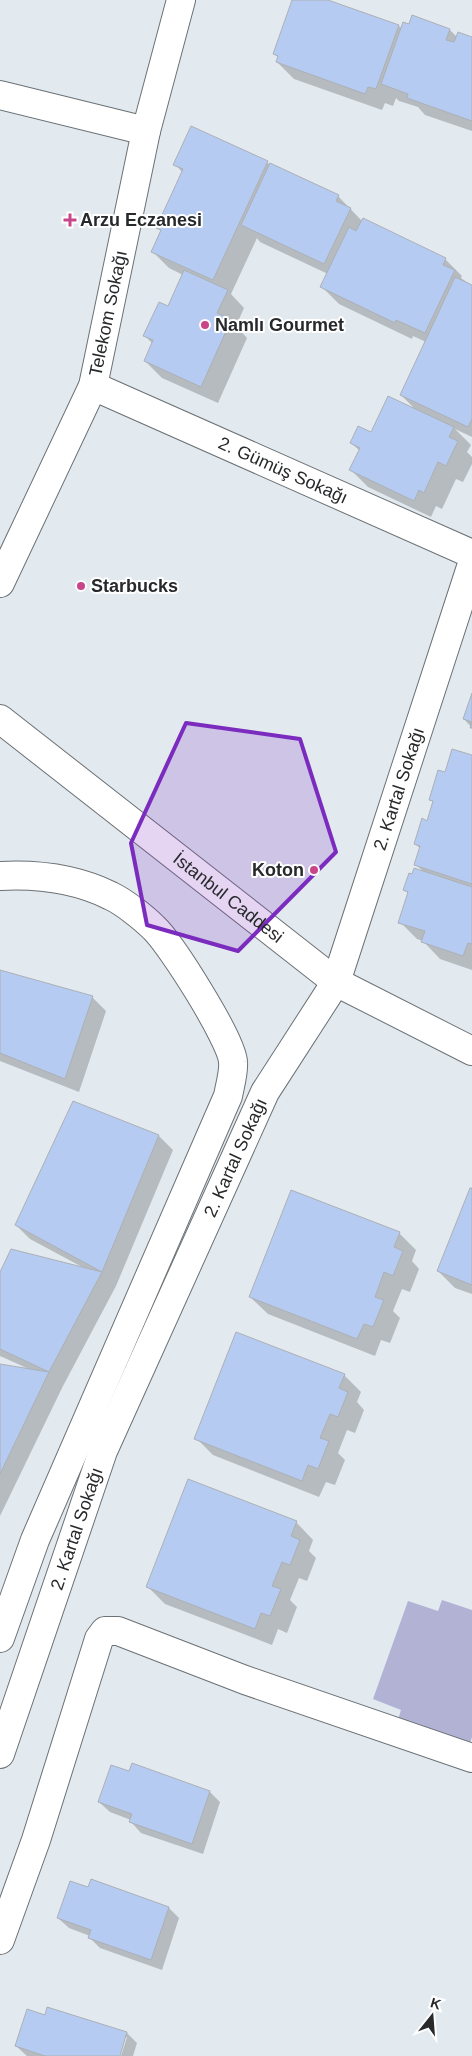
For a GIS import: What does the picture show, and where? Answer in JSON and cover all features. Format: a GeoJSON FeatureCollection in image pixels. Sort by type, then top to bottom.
{"type":"FeatureCollection","features":[{"type":"Feature","properties":{"kind":"street","name":"Telekom Sokağı"},"geometry":{"type":"LineString","coordinates":[[0,583],[93,386],[146,131],[181,0]]}},
{"type":"Feature","properties":{"kind":"street"},"geometry":{"type":"LineString","coordinates":[[0,95],[146,131]]}},
{"type":"Feature","properties":{"kind":"street","name":"2. Gümüş Sokağı"},"geometry":{"type":"LineString","coordinates":[[93,386],[472,554]]}},
{"type":"Feature","properties":{"kind":"street","name":"2. Kartal Sokağı"},"geometry":{"type":"LineString","coordinates":[[0,1754],[103,1451],[265,1092],[336,982],[472,564]]}},
{"type":"Feature","properties":{"kind":"street","name":"İstanbul Caddesi"},"geometry":{"type":"LineString","coordinates":[[0,719],[336,982],[472,1051]]}},
{"type":"Feature","properties":{"kind":"street"},"geometry":{"type":"LineString","coordinates":[[0,876],[21,875],[69,880],[112,896],[155,928],[192,980],[222,1032],[233,1061],[228,1096],[35,1540],[0,1638]]}},
{"type":"Feature","properties":{"kind":"street"},"geometry":{"type":"LineString","coordinates":[[0,1940],[36,1840],[99,1639],[106,1631],[118,1631],[245,1680],[472,1758]]}},
{"type":"Feature","properties":{"kind":"highlighted area"},"geometry":{"type":"Polygon","coordinates":[[[186,723],[300,739],[336,852],[238,951],[147,925],[131,843],[186,723]]]}},
{"type":"Feature","properties":{"kind":"shaded area"},"geometry":{"type":"Polygon","coordinates":[[[442,1600],[472,1610],[472,1737],[469,1746],[398,1720],[401,1710],[373,1699],[408,1601],[438,1611],[442,1600]]]}},
{"type":"Feature","properties":{"kind":"building"},"geometry":{"type":"Polygon","coordinates":[[[292,0],[328,0],[399,25],[376,89],[368,87],[365,94],[276,62],[278,56],[273,54],[292,0]]]}},
{"type":"Feature","properties":{"kind":"building"},"geometry":{"type":"Polygon","coordinates":[[[412,15],[450,29],[446,40],[454,42],[458,32],[472,37],[472,121],[407,98],[408,94],[381,84],[403,22],[409,24],[412,15]]]}},
{"type":"Feature","properties":{"kind":"building"},"geometry":{"type":"Polygon","coordinates":[[[191,126],[268,161],[213,280],[151,252],[161,230],[156,228],[183,169],[173,165],[191,126]]]}},
{"type":"Feature","properties":{"kind":"building"},"geometry":{"type":"Polygon","coordinates":[[[270,163],[339,195],[336,201],[351,208],[324,264],[241,225],[270,163]]]}},
{"type":"Feature","properties":{"kind":"building"},"geometry":{"type":"Polygon","coordinates":[[[363,218],[446,258],[443,265],[455,270],[425,333],[396,320],[395,323],[320,287],[349,227],[356,231],[363,218]]]}},
{"type":"Feature","properties":{"kind":"building"},"geometry":{"type":"Polygon","coordinates":[[[184,270],[228,290],[217,313],[231,320],[201,387],[144,361],[153,340],[143,336],[159,302],[168,306],[184,270]]]}},
{"type":"Feature","properties":{"kind":"building"},"geometry":{"type":"Polygon","coordinates":[[[455,277],[472,285],[472,419],[468,427],[400,395],[455,277]]]}},
{"type":"Feature","properties":{"kind":"building"},"geometry":{"type":"Polygon","coordinates":[[[388,396],[454,427],[449,437],[458,441],[446,466],[438,462],[424,493],[419,490],[414,501],[349,470],[360,448],[350,443],[358,426],[371,432],[388,396]]]}},
{"type":"Feature","properties":{"kind":"building"},"geometry":{"type":"Polygon","coordinates":[[[472,693],[472,722],[463,719],[472,693]]]}},
{"type":"Feature","properties":{"kind":"building"},"geometry":{"type":"Polygon","coordinates":[[[452,749],[472,755],[472,884],[414,865],[420,846],[414,844],[422,818],[427,821],[433,801],[429,800],[438,770],[445,772],[452,749]]]}},
{"type":"Feature","properties":{"kind":"building"},"geometry":{"type":"Polygon","coordinates":[[[414,868],[472,887],[472,944],[468,943],[463,956],[421,942],[425,931],[398,923],[408,892],[403,890],[409,873],[412,874],[414,868]]]}},
{"type":"Feature","properties":{"kind":"building"},"geometry":{"type":"Polygon","coordinates":[[[0,970],[93,996],[65,1079],[0,1053],[0,970]]]}},
{"type":"Feature","properties":{"kind":"building"},"geometry":{"type":"Polygon","coordinates":[[[73,1101],[159,1135],[102,1272],[15,1225],[73,1101]]]}},
{"type":"Feature","properties":{"kind":"building"},"geometry":{"type":"Polygon","coordinates":[[[470,1188],[472,1188],[472,1285],[437,1271],[470,1188]]]}},
{"type":"Feature","properties":{"kind":"building"},"geometry":{"type":"Polygon","coordinates":[[[291,1190],[400,1232],[394,1247],[403,1251],[393,1276],[384,1272],[375,1297],[384,1300],[373,1327],[364,1324],[357,1339],[249,1297],[291,1190]]]}},
{"type":"Feature","properties":{"kind":"building"},"geometry":{"type":"Polygon","coordinates":[[[11,1249],[102,1272],[49,1372],[0,1349],[0,1272],[11,1249]]]}},
{"type":"Feature","properties":{"kind":"building"},"geometry":{"type":"Polygon","coordinates":[[[236,1332],[345,1374],[339,1388],[348,1392],[338,1417],[330,1414],[320,1438],[329,1441],[318,1469],[308,1465],[302,1481],[194,1439],[236,1332]]]}},
{"type":"Feature","properties":{"kind":"building"},"geometry":{"type":"Polygon","coordinates":[[[0,1364],[49,1372],[0,1474],[0,1364]]]}},
{"type":"Feature","properties":{"kind":"building"},"geometry":{"type":"Polygon","coordinates":[[[188,1479],[297,1521],[291,1536],[300,1540],[290,1565],[282,1562],[272,1586],[281,1589],[270,1616],[261,1613],[255,1629],[146,1587],[188,1479]]]}},
{"type":"Feature","properties":{"kind":"building"},"geometry":{"type":"Polygon","coordinates":[[[132,1763],[210,1791],[192,1844],[129,1822],[132,1814],[98,1802],[111,1765],[129,1771],[132,1763]]]}},
{"type":"Feature","properties":{"kind":"building"},"geometry":{"type":"Polygon","coordinates":[[[91,1879],[169,1907],[151,1960],[88,1938],[91,1930],[57,1918],[70,1881],[88,1887],[91,1879]]]}},
{"type":"Feature","properties":{"kind":"building"},"geometry":{"type":"Polygon","coordinates":[[[47,2007],[127,2032],[120,2056],[45,2056],[15,2046],[27,2009],[45,2015],[47,2007]]]}},
{"type":"Feature","properties":{"kind":"place","name":"Arzu Eczanesi"},"geometry":{"type":"Point","coordinates":[70,220]}},
{"type":"Feature","properties":{"kind":"place","name":"Namlı Gourmet"},"geometry":{"type":"Point","coordinates":[205,325]}},
{"type":"Feature","properties":{"kind":"place","name":"Starbucks"},"geometry":{"type":"Point","coordinates":[81,586]}},
{"type":"Feature","properties":{"kind":"place","name":"Koton"},"geometry":{"type":"Point","coordinates":[314,870]}}]}
